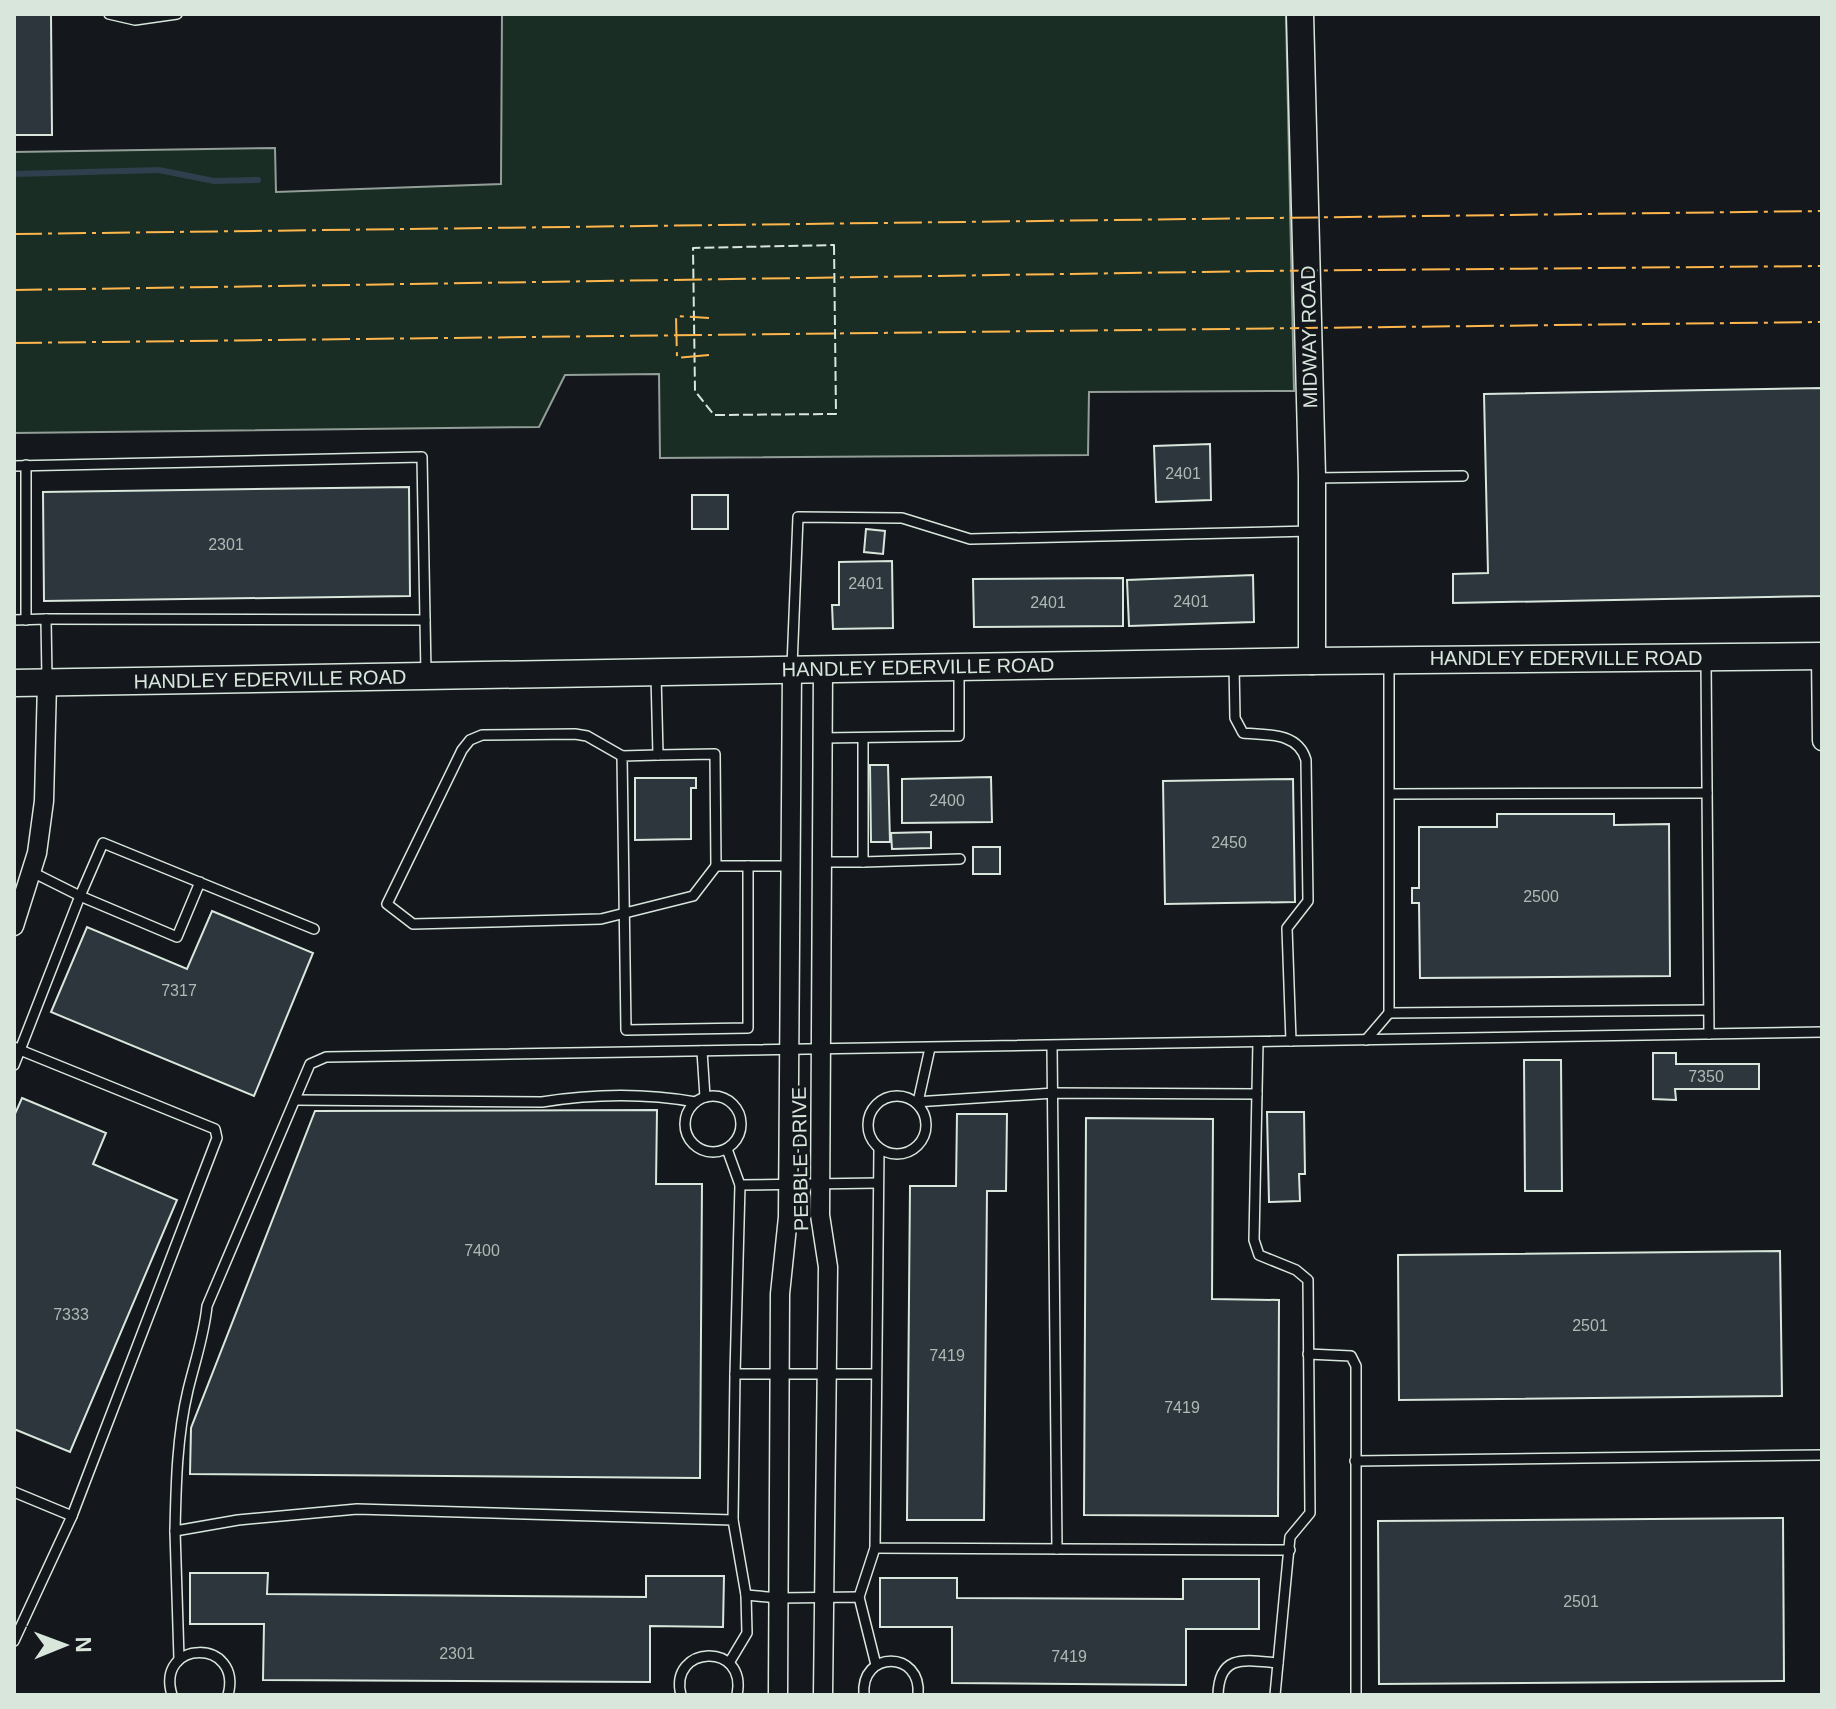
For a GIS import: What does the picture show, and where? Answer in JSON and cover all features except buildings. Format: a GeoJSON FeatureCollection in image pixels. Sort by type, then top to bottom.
{"type":"FeatureCollection","features":[{"type":"Feature","properties":{"kind":"main road","name":"MIDWAY ROAD"},"geometry":{"type":"LineString","coordinates":[[1300,14],[1312,478],[1312,661]]}},
{"type":"Feature","properties":{"kind":"main road","name":"HANDLEY EDERVILLE ROAD"},"geometry":{"type":"LineString","coordinates":[[14,683],[1234,662],[1822,656]]}},
{"type":"Feature","properties":{"kind":"street"},"geometry":{"type":"LineString","coordinates":[[1822,656],[1822,741]]}},
{"type":"Feature","properties":{"kind":"street","name":"PEBBLE DRIVE"},"geometry":{"type":"LineString","coordinates":[[778,1695],[780,1294],[788,1217],[792,669]]}},
{"type":"Feature","properties":{"kind":"street","name":"PEBBLE DRIVE"},"geometry":{"type":"LineString","coordinates":[[823,669],[820,1215],[828,1267],[823,1695]]}},
{"type":"Feature","properties":{"kind":"street"},"geometry":{"type":"LineString","coordinates":[[14,926],[37,853],[44,801],[47,683]]}},
{"type":"Feature","properties":{"kind":"street"},"geometry":{"type":"LineString","coordinates":[[790,795],[823,794]]}},
{"type":"Feature","properties":{"kind":"street"},"geometry":{"type":"LineString","coordinates":[[790,905],[822,904]]}},
{"type":"Feature","properties":{"kind":"lane"},"geometry":{"type":"LineString","coordinates":[[109,14],[135,20],[177,14]]}},
{"type":"Feature","properties":{"kind":"lane"},"geometry":{"type":"LineString","coordinates":[[14,466],[422,457],[426,676]]}},
{"type":"Feature","properties":{"kind":"lane"},"geometry":{"type":"LineString","coordinates":[[26,465],[26,620]]}},
{"type":"Feature","properties":{"kind":"lane"},"geometry":{"type":"LineString","coordinates":[[1312,478],[1463,476]]}},
{"type":"Feature","properties":{"kind":"lane"},"geometry":{"type":"LineString","coordinates":[[792,669],[798,517],[902,518],[970,539],[1312,531]]}},
{"type":"Feature","properties":{"kind":"lane"},"geometry":{"type":"LineString","coordinates":[[46,619],[47,683]]}},
{"type":"Feature","properties":{"kind":"lane"},"geometry":{"type":"LineString","coordinates":[[14,620],[425,620]]}},
{"type":"Feature","properties":{"kind":"lane"},"geometry":{"type":"LineString","coordinates":[[1706,657],[1709,1034]]}},
{"type":"Feature","properties":{"kind":"lane"},"geometry":{"type":"LineString","coordinates":[[1366,1040],[1389,1013],[1389,660]]}},
{"type":"Feature","properties":{"kind":"lane"},"geometry":{"type":"LineString","coordinates":[[1234,662],[1235,718],[1243,733],[1287,737],[1303,748],[1306,760],[1308,901],[1287,928],[1291,1041]]}},
{"type":"Feature","properties":{"kind":"lane"},"geometry":{"type":"LineString","coordinates":[[823,738],[959,736],[959,667]]}},
{"type":"Feature","properties":{"kind":"lane"},"geometry":{"type":"LineString","coordinates":[[656,672],[658,755]]}},
{"type":"Feature","properties":{"kind":"lane"},"geometry":{"type":"LineString","coordinates":[[575,734],[587,736],[622,756],[715,754],[716,866],[693,896],[601,919],[413,924],[387,904],[462,750],[470,740],[482,735],[575,734]]}},
{"type":"Feature","properties":{"kind":"lane"},"geometry":{"type":"LineString","coordinates":[[863,738],[863,862]]}},
{"type":"Feature","properties":{"kind":"lane"},"geometry":{"type":"LineString","coordinates":[[622,756],[626,1030],[748,1028],[748,866]]}},
{"type":"Feature","properties":{"kind":"lane"},"geometry":{"type":"LineString","coordinates":[[1390,794],[1707,793]]}},
{"type":"Feature","properties":{"kind":"lane"},"geometry":{"type":"LineString","coordinates":[[14,1065],[17,1048],[103,843],[314,929]]}},
{"type":"Feature","properties":{"kind":"lane"},"geometry":{"type":"LineString","coordinates":[[822,862],[960,859]]}},
{"type":"Feature","properties":{"kind":"lane"},"geometry":{"type":"LineString","coordinates":[[716,866],[790,866]]}},
{"type":"Feature","properties":{"kind":"lane"},"geometry":{"type":"LineString","coordinates":[[32,872],[177,937],[200,882]]}},
{"type":"Feature","properties":{"kind":"lane"},"geometry":{"type":"LineString","coordinates":[[1389,1013],[1708,1010]]}},
{"type":"Feature","properties":{"kind":"lane"},"geometry":{"type":"LineString","coordinates":[[172,1695],[169,1676],[179,1659],[176,1464],[188,1390],[205,1335],[207,1306],[310,1064],[326,1057],[1822,1032]]}},
{"type":"Feature","properties":{"kind":"lane"},"geometry":{"type":"LineString","coordinates":[[1258,1042],[1254,1240],[1259,1255],[1296,1270],[1308,1280],[1310,1513],[1290,1537],[1275,1695]]}},
{"type":"Feature","properties":{"kind":"lane"},"geometry":{"type":"LineString","coordinates":[[1052,1046],[1057,1549]]}},
{"type":"Feature","properties":{"kind":"lane"},"geometry":{"type":"LineString","coordinates":[[14,1641],[72,1516],[217,1138],[215,1129],[17,1048]]}},
{"type":"Feature","properties":{"kind":"lane"},"geometry":{"type":"LineString","coordinates":[[879,1149],[897,1155],[914,1149],[920,1143],[926,1126],[917,1102],[930,1048]]}},
{"type":"Feature","properties":{"kind":"lane"},"geometry":{"type":"LineString","coordinates":[[295,1100],[542,1102],[579,1096],[700,1099],[723,1097],[740,1117],[739,1135],[727,1149],[711,1153],[694,1146],[684,1123],[686,1114],[700,1099],[702,1051]]}},
{"type":"Feature","properties":{"kind":"lane"},"geometry":{"type":"LineString","coordinates":[[876,1665],[859,1597],[875,1548],[879,1149],[869,1134],[869,1116],[873,1107],[888,1097],[898,1096],[917,1102],[1054,1093],[1257,1094]]}},
{"type":"Feature","properties":{"kind":"lane"},"geometry":{"type":"LineString","coordinates":[[727,1149],[740,1185],[733,1520],[746,1595],[747,1633],[729,1663]]}},
{"type":"Feature","properties":{"kind":"lane"},"geometry":{"type":"LineString","coordinates":[[740,1185],[878,1183]]}},
{"type":"Feature","properties":{"kind":"lane"},"geometry":{"type":"LineString","coordinates":[[1308,1354],[1351,1356],[1356,1366],[1356,1695]]}},
{"type":"Feature","properties":{"kind":"lane"},"geometry":{"type":"LineString","coordinates":[[735,1374],[876,1374]]}},
{"type":"Feature","properties":{"kind":"lane"},"geometry":{"type":"LineString","coordinates":[[1355,1461],[1822,1455]]}},
{"type":"Feature","properties":{"kind":"lane"},"geometry":{"type":"LineString","coordinates":[[14,1492],[72,1516]]}},
{"type":"Feature","properties":{"kind":"lane"},"geometry":{"type":"LineString","coordinates":[[175,1531],[238,1520],[357,1509],[733,1520]]}},
{"type":"Feature","properties":{"kind":"lane"},"geometry":{"type":"LineString","coordinates":[[875,1548],[1290,1550]]}},
{"type":"Feature","properties":{"kind":"lane"},"geometry":{"type":"LineString","coordinates":[[746,1595],[779,1598],[859,1597]]}},
{"type":"Feature","properties":{"kind":"lane"},"geometry":{"type":"LineString","coordinates":[[179,1659],[198,1652],[218,1658],[229,1675],[228,1695]]}},
{"type":"Feature","properties":{"kind":"lane"},"geometry":{"type":"LineString","coordinates":[[681,1695],[680,1679],[690,1662],[707,1655],[717,1656],[729,1663],[738,1676],[737,1695]]}},
{"type":"Feature","properties":{"kind":"lane"},"geometry":{"type":"LineString","coordinates":[[1218,1695],[1219,1677],[1232,1664],[1250,1660],[1278,1663]]}},
{"type":"Feature","properties":{"kind":"lane"},"geometry":{"type":"LineString","coordinates":[[864,1695],[865,1679],[876,1665],[893,1661],[909,1667],[919,1684],[918,1695]]}},
{"type":"Feature","properties":{"kind":"green space"},"geometry":{"type":"Polygon","coordinates":[[[502,14],[1286,14],[1294,391],[1089,392],[1088,455],[660,458],[659,374],[565,375],[539,427],[14,433],[14,152],[275,148],[276,192],[501,184],[502,14]]]}},
{"type":"Feature","properties":{"kind":"waterway"},"geometry":{"type":"LineString","coordinates":[[14,174],[159,170],[214,181],[258,180]]}},
{"type":"Feature","properties":{"kind":"fence"},"geometry":{"type":"LineString","coordinates":[[834,245],[836,414],[714,415],[695,391],[693,248],[834,245]]}},
{"type":"Feature","properties":{"kind":"power"},"geometry":{"type":"LineString","coordinates":[[14,234],[1822,211]]}},
{"type":"Feature","properties":{"kind":"power"},"geometry":{"type":"LineString","coordinates":[[14,290],[1260,271],[1822,266]]}},
{"type":"Feature","properties":{"kind":"power"},"geometry":{"type":"LineString","coordinates":[[709,318],[676,316],[677,358],[709,355]]}},
{"type":"Feature","properties":{"kind":"power"},"geometry":{"type":"LineString","coordinates":[[14,343],[1822,322]]}}]}
